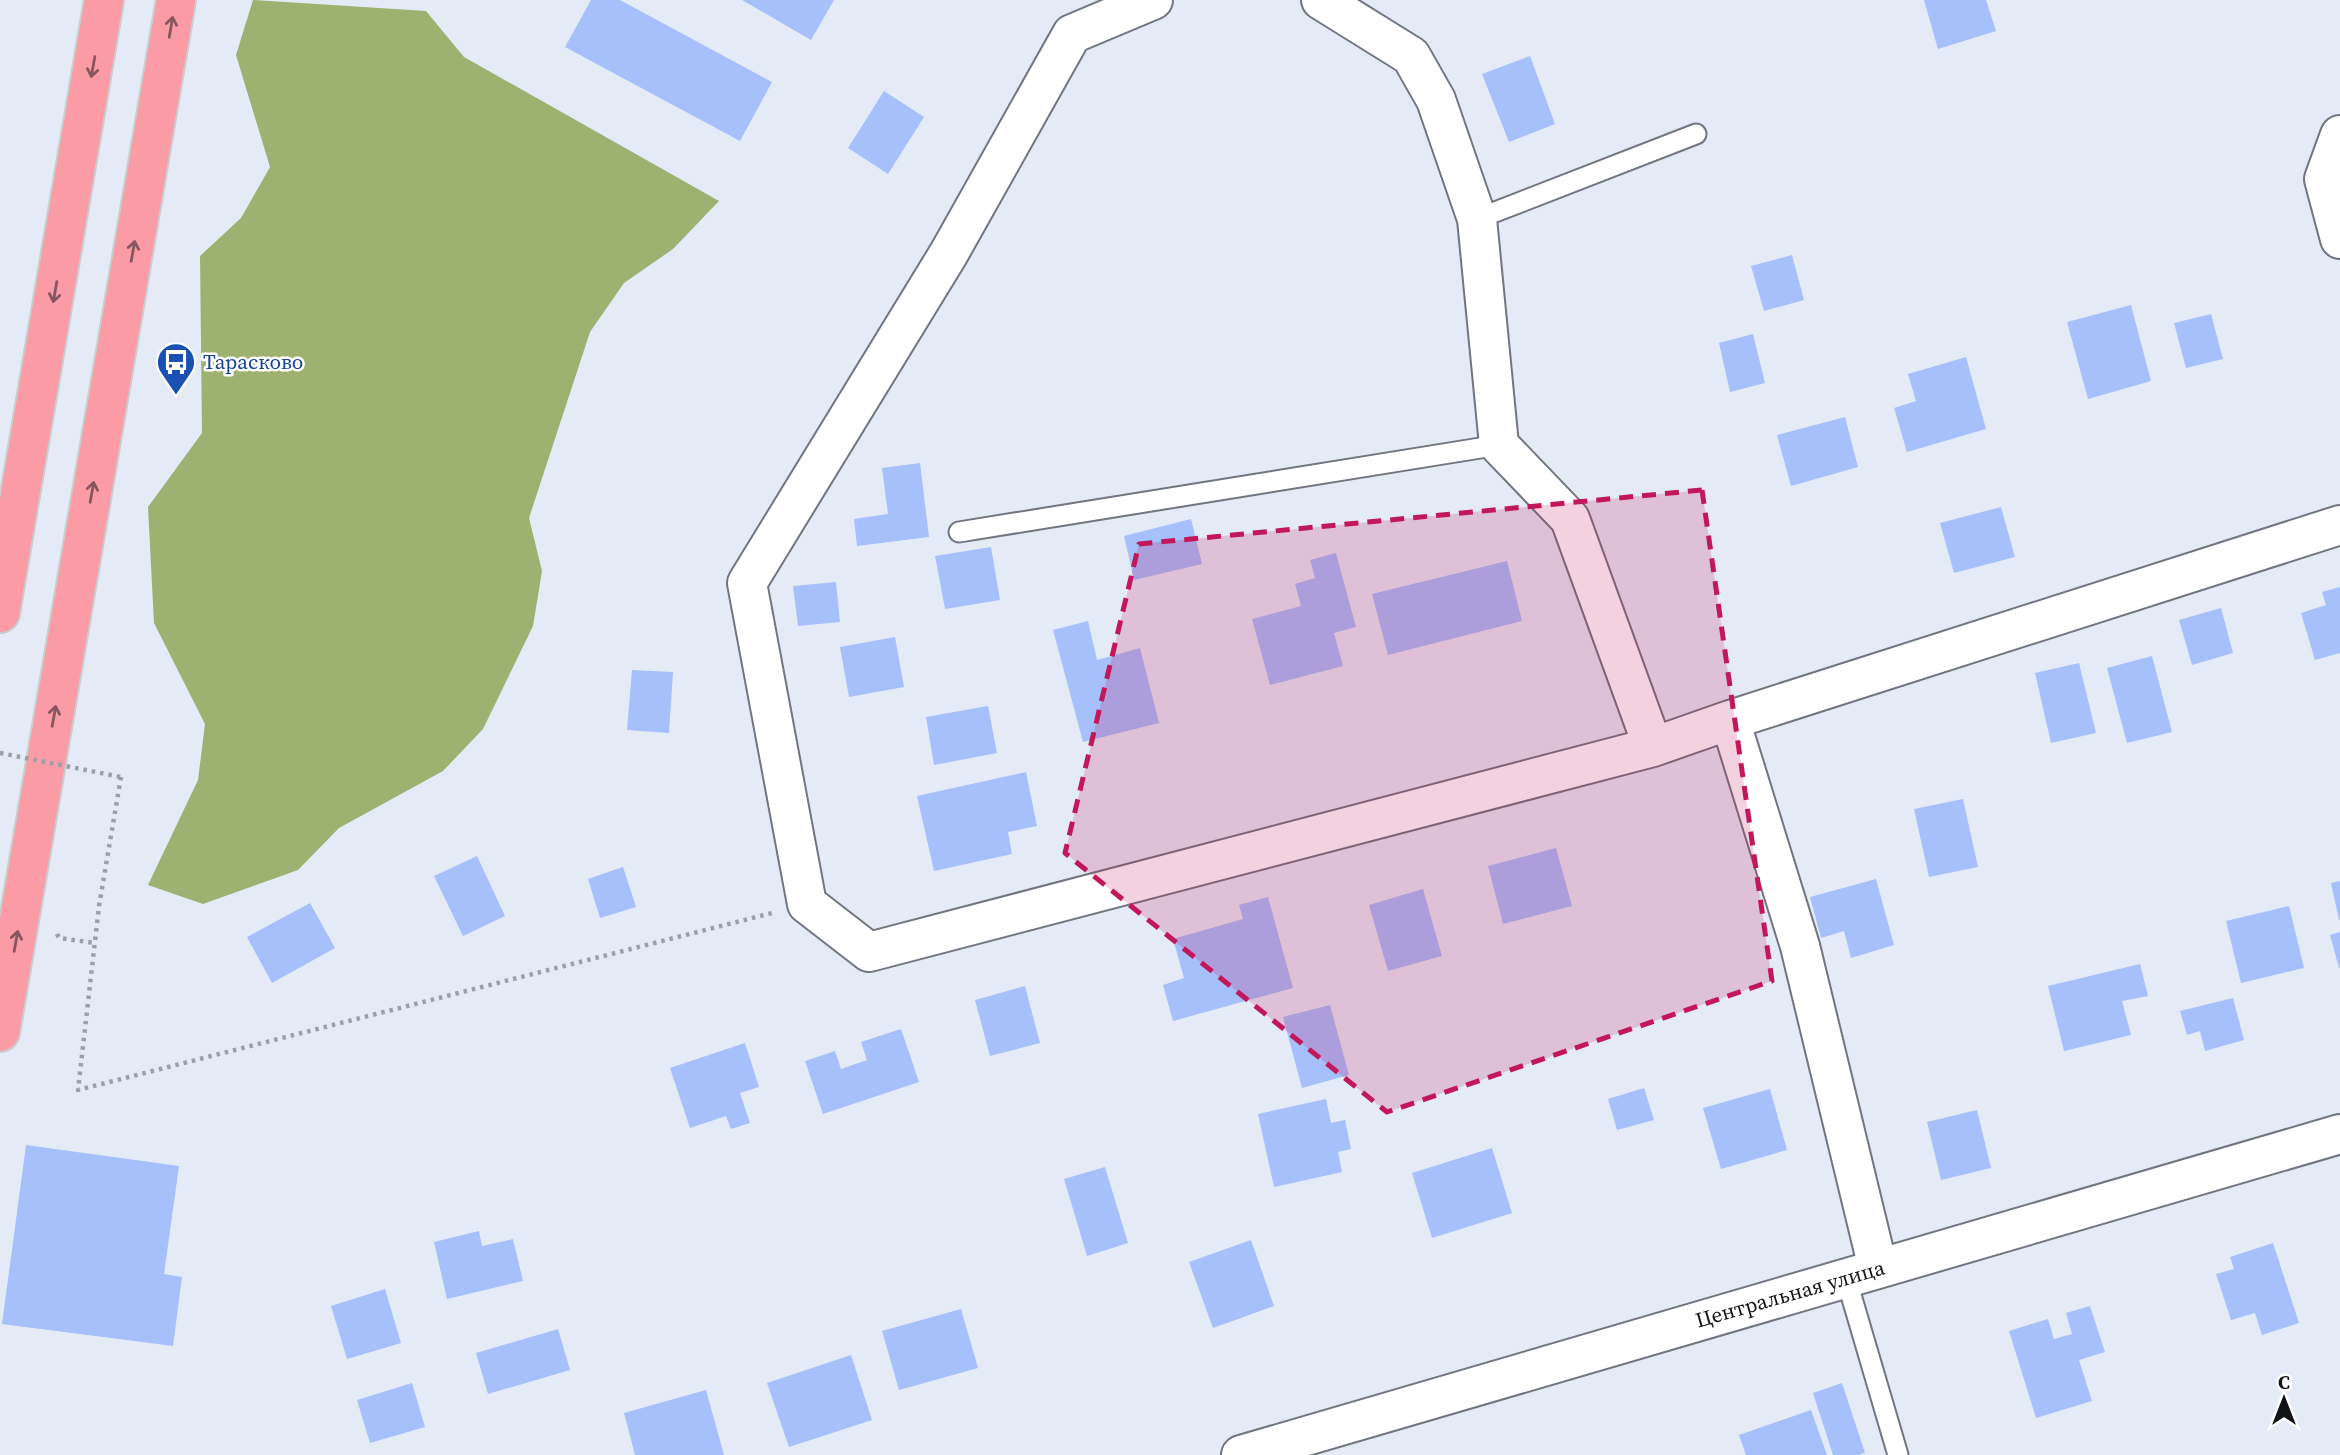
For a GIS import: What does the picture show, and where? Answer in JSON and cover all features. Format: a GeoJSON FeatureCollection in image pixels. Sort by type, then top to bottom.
{"type":"FeatureCollection","features":[{"type":"Feature","properties":{"kind":"highway"},"geometry":{"type":"LineString","coordinates":[[0,613],[8,511],[104,0]]}},
{"type":"Feature","properties":{"kind":"highway"},"geometry":{"type":"LineString","coordinates":[[0,1032],[176,0]]}},
{"type":"Feature","properties":{"kind":"street"},"geometry":{"type":"LineString","coordinates":[[1153,0],[1072,34],[950,253],[747,583],[807,904],[869,952],[1653,747],[2340,525]]}},
{"type":"Feature","properties":{"kind":"street"},"geometry":{"type":"LineString","coordinates":[[1321,0],[1411,56],[1436,100],[1477,219],[1499,445],[1570,519],[1653,747]]}},
{"type":"Feature","properties":{"kind":"street"},"geometry":{"type":"LineString","coordinates":[[2340,135],[2324,179],[2340,239]]}},
{"type":"Feature","properties":{"kind":"street"},"geometry":{"type":"LineString","coordinates":[[1730,720],[1800,946],[1862,1273]]}},
{"type":"Feature","properties":{"kind":"street","name":"Центральная улица"},"geometry":{"type":"LineString","coordinates":[[1241,1455],[2340,1134]]}},
{"type":"Feature","properties":{"kind":"lane"},"geometry":{"type":"LineString","coordinates":[[1477,219],[1696,134]]}},
{"type":"Feature","properties":{"kind":"lane"},"geometry":{"type":"LineString","coordinates":[[959,532],[1499,445]]}},
{"type":"Feature","properties":{"kind":"lane"},"geometry":{"type":"LineString","coordinates":[[1862,1273],[1898,1455]]}},
{"type":"Feature","properties":{"kind":"path"},"geometry":{"type":"LineString","coordinates":[[0,753],[121,777],[99,906],[78,1090],[807,904]]}},
{"type":"Feature","properties":{"kind":"highlighted area"},"geometry":{"type":"Polygon","coordinates":[[[1702,490],[1772,981],[1387,1112],[1065,853],[1139,544],[1702,490]]]}},
{"type":"Feature","properties":{"kind":"green space"},"geometry":{"type":"Polygon","coordinates":[[[253,0],[426,11],[464,57],[719,201],[673,249],[624,283],[590,332],[529,518],[542,571],[533,626],[483,729],[443,771],[339,828],[298,870],[203,904],[148,885],[198,780],[205,724],[154,623],[148,507],[202,433],[200,256],[241,218],[270,167],[236,55],[253,0]]]}},
{"type":"Feature","properties":{"kind":"building"},"geometry":{"type":"Polygon","coordinates":[[[591,0],[620,0],[772,82],[740,141],[565,47],[591,0]]]}},
{"type":"Feature","properties":{"kind":"building"},"geometry":{"type":"Polygon","coordinates":[[[742,0],[834,0],[811,40],[742,0]]]}},
{"type":"Feature","properties":{"kind":"building"},"geometry":{"type":"Polygon","coordinates":[[[1924,0],[1986,0],[1996,31],[1938,49],[1924,0]]]}},
{"type":"Feature","properties":{"kind":"building"},"geometry":{"type":"Polygon","coordinates":[[[1530,56],[1555,124],[1509,142],[1482,74],[1530,56]]]}},
{"type":"Feature","properties":{"kind":"building"},"geometry":{"type":"Polygon","coordinates":[[[884,91],[924,117],[888,174],[848,148],[884,91]]]}},
{"type":"Feature","properties":{"kind":"building"},"geometry":{"type":"Polygon","coordinates":[[[1792,255],[1804,300],[1764,311],[1751,266],[1792,255]]]}},
{"type":"Feature","properties":{"kind":"building"},"geometry":{"type":"Polygon","coordinates":[[[2131,305],[2151,381],[2088,399],[2067,322],[2131,305]]]}},
{"type":"Feature","properties":{"kind":"building"},"geometry":{"type":"Polygon","coordinates":[[[2211,314],[2223,359],[2186,368],[2174,323],[2211,314]]]}},
{"type":"Feature","properties":{"kind":"building"},"geometry":{"type":"Polygon","coordinates":[[[1753,334],[1765,383],[1730,392],[1719,343],[1753,334]]]}},
{"type":"Feature","properties":{"kind":"building"},"geometry":{"type":"Polygon","coordinates":[[[1966,357],[1986,429],[1907,452],[1894,408],[1916,401],[1908,374],[1966,357]]]}},
{"type":"Feature","properties":{"kind":"building"},"geometry":{"type":"Polygon","coordinates":[[[1845,417],[1858,467],[1791,486],[1777,435],[1845,417]]]}},
{"type":"Feature","properties":{"kind":"building"},"geometry":{"type":"Polygon","coordinates":[[[920,463],[929,537],[857,546],[854,519],[888,514],[882,468],[920,463]]]}},
{"type":"Feature","properties":{"kind":"building"},"geometry":{"type":"Polygon","coordinates":[[[2001,507],[2015,557],[1954,573],[1940,523],[2001,507]]]}},
{"type":"Feature","properties":{"kind":"building"},"geometry":{"type":"Polygon","coordinates":[[[1191,519],[1202,564],[1134,580],[1124,536],[1191,519]]]}},
{"type":"Feature","properties":{"kind":"building"},"geometry":{"type":"Polygon","coordinates":[[[991,547],[1000,600],[945,609],[935,556],[991,547]]]}},
{"type":"Feature","properties":{"kind":"building"},"geometry":{"type":"Polygon","coordinates":[[[1336,553],[1356,627],[1334,633],[1343,666],[1270,685],[1252,619],[1301,606],[1295,584],[1315,578],[1310,560],[1336,553]]]}},
{"type":"Feature","properties":{"kind":"building"},"geometry":{"type":"Polygon","coordinates":[[[1507,561],[1522,621],[1388,655],[1372,594],[1507,561]]]}},
{"type":"Feature","properties":{"kind":"building"},"geometry":{"type":"Polygon","coordinates":[[[836,582],[840,622],[798,626],[793,586],[836,582]]]}},
{"type":"Feature","properties":{"kind":"building"},"geometry":{"type":"Polygon","coordinates":[[[2340,587],[2340,653],[2315,660],[2301,613],[2326,605],[2322,592],[2340,587]]]}},
{"type":"Feature","properties":{"kind":"building"},"geometry":{"type":"Polygon","coordinates":[[[2221,608],[2233,653],[2192,665],[2179,620],[2221,608]]]}},
{"type":"Feature","properties":{"kind":"building"},"geometry":{"type":"Polygon","coordinates":[[[1088,621],[1097,660],[1140,648],[1159,723],[1083,742],[1053,630],[1088,621]]]}},
{"type":"Feature","properties":{"kind":"building"},"geometry":{"type":"Polygon","coordinates":[[[895,637],[904,687],[849,697],[840,647],[895,637]]]}},
{"type":"Feature","properties":{"kind":"building"},"geometry":{"type":"Polygon","coordinates":[[[2152,656],[2172,732],[2127,743],[2107,668],[2152,656]]]}},
{"type":"Feature","properties":{"kind":"building"},"geometry":{"type":"Polygon","coordinates":[[[2079,663],[2096,733],[2051,743],[2035,673],[2079,663]]]}},
{"type":"Feature","properties":{"kind":"building"},"geometry":{"type":"Polygon","coordinates":[[[632,670],[673,672],[669,733],[627,730],[632,670]]]}},
{"type":"Feature","properties":{"kind":"building"},"geometry":{"type":"Polygon","coordinates":[[[988,706],[997,753],[934,765],[926,717],[988,706]]]}},
{"type":"Feature","properties":{"kind":"building"},"geometry":{"type":"Polygon","coordinates":[[[1026,772],[1037,826],[1008,832],[1012,854],[934,871],[917,796],[1026,772]]]}},
{"type":"Feature","properties":{"kind":"building"},"geometry":{"type":"Polygon","coordinates":[[[1963,799],[1978,867],[1929,877],[1914,809],[1963,799]]]}},
{"type":"Feature","properties":{"kind":"building"},"geometry":{"type":"Polygon","coordinates":[[[1556,848],[1572,906],[1503,924],[1488,866],[1556,848]]]}},
{"type":"Feature","properties":{"kind":"building"},"geometry":{"type":"Polygon","coordinates":[[[477,856],[505,916],[463,936],[434,876],[477,856]]]}},
{"type":"Feature","properties":{"kind":"building"},"geometry":{"type":"Polygon","coordinates":[[[623,867],[636,907],[600,918],[588,879],[623,867]]]}},
{"type":"Feature","properties":{"kind":"building"},"geometry":{"type":"Polygon","coordinates":[[[1876,879],[1894,945],[1851,958],[1844,931],[1821,938],[1810,897],[1876,879]]]}},
{"type":"Feature","properties":{"kind":"building"},"geometry":{"type":"Polygon","coordinates":[[[2340,881],[2340,920],[2339,920],[2331,883],[2340,881]]]}},
{"type":"Feature","properties":{"kind":"building"},"geometry":{"type":"Polygon","coordinates":[[[1423,889],[1442,956],[1388,971],[1369,905],[1423,889]]]}},
{"type":"Feature","properties":{"kind":"building"},"geometry":{"type":"Polygon","coordinates":[[[1268,897],[1293,988],[1173,1021],[1163,985],[1184,978],[1173,939],[1243,919],[1239,905],[1268,897]]]}},
{"type":"Feature","properties":{"kind":"building"},"geometry":{"type":"Polygon","coordinates":[[[310,903],[335,948],[272,983],[247,937],[310,903]]]}},
{"type":"Feature","properties":{"kind":"building"},"geometry":{"type":"Polygon","coordinates":[[[2289,906],[2304,968],[2241,983],[2226,921],[2289,906]]]}},
{"type":"Feature","properties":{"kind":"building"},"geometry":{"type":"Polygon","coordinates":[[[2340,932],[2340,968],[2339,968],[2330,935],[2340,932]]]}},
{"type":"Feature","properties":{"kind":"building"},"geometry":{"type":"Polygon","coordinates":[[[2140,964],[2148,996],[2122,1001],[2131,1035],[2064,1051],[2048,986],[2140,964]]]}},
{"type":"Feature","properties":{"kind":"building"},"geometry":{"type":"Polygon","coordinates":[[[1025,986],[1040,1043],[990,1056],[975,1000],[1025,986]]]}},
{"type":"Feature","properties":{"kind":"building"},"geometry":{"type":"Polygon","coordinates":[[[2233,998],[2244,1040],[2205,1051],[2200,1031],[2187,1035],[2180,1011],[2233,998]]]}},
{"type":"Feature","properties":{"kind":"building"},"geometry":{"type":"Polygon","coordinates":[[[1330,1005],[1349,1075],[1302,1088],[1283,1017],[1330,1005]]]}},
{"type":"Feature","properties":{"kind":"building"},"geometry":{"type":"Polygon","coordinates":[[[901,1029],[919,1082],[823,1114],[805,1061],[835,1051],[841,1069],[867,1060],[861,1042],[901,1029]]]}},
{"type":"Feature","properties":{"kind":"building"},"geometry":{"type":"Polygon","coordinates":[[[745,1043],[759,1087],[740,1093],[750,1123],[731,1129],[726,1116],[690,1128],[670,1068],[745,1043]]]}},
{"type":"Feature","properties":{"kind":"building"},"geometry":{"type":"Polygon","coordinates":[[[1644,1088],[1654,1120],[1617,1130],[1608,1099],[1644,1088]]]}},
{"type":"Feature","properties":{"kind":"building"},"geometry":{"type":"Polygon","coordinates":[[[1770,1089],[1787,1150],[1721,1169],[1703,1108],[1770,1089]]]}},
{"type":"Feature","properties":{"kind":"building"},"geometry":{"type":"Polygon","coordinates":[[[1326,1099],[1331,1123],[1345,1120],[1351,1149],[1338,1152],[1342,1172],[1274,1187],[1258,1114],[1326,1099]]]}},
{"type":"Feature","properties":{"kind":"building"},"geometry":{"type":"Polygon","coordinates":[[[1977,1110],[1991,1168],[1941,1180],[1927,1122],[1977,1110]]]}},
{"type":"Feature","properties":{"kind":"building"},"geometry":{"type":"Polygon","coordinates":[[[26,1145],[179,1166],[164,1274],[182,1277],[173,1346],[2,1324],[26,1145]]]}},
{"type":"Feature","properties":{"kind":"building"},"geometry":{"type":"Polygon","coordinates":[[[1492,1148],[1512,1213],[1432,1238],[1412,1173],[1492,1148]]]}},
{"type":"Feature","properties":{"kind":"building"},"geometry":{"type":"Polygon","coordinates":[[[1105,1167],[1128,1243],[1087,1256],[1064,1179],[1105,1167]]]}},
{"type":"Feature","properties":{"kind":"building"},"geometry":{"type":"Polygon","coordinates":[[[479,1231],[482,1246],[513,1239],[523,1281],[447,1299],[434,1242],[479,1231]]]}},
{"type":"Feature","properties":{"kind":"building"},"geometry":{"type":"Polygon","coordinates":[[[1251,1240],[1274,1306],[1213,1328],[1189,1262],[1251,1240]]]}},
{"type":"Feature","properties":{"kind":"building"},"geometry":{"type":"Polygon","coordinates":[[[2273,1243],[2299,1323],[2262,1335],[2255,1313],[2231,1320],[2216,1274],[2234,1269],[2230,1257],[2273,1243]]]}},
{"type":"Feature","properties":{"kind":"building"},"geometry":{"type":"Polygon","coordinates":[[[385,1289],[401,1343],[347,1359],[331,1306],[385,1289]]]}},
{"type":"Feature","properties":{"kind":"building"},"geometry":{"type":"Polygon","coordinates":[[[2090,1306],[2105,1352],[2079,1360],[2092,1401],[2036,1418],[2009,1331],[2048,1319],[2054,1339],[2072,1334],[2066,1313],[2090,1306]]]}},
{"type":"Feature","properties":{"kind":"building"},"geometry":{"type":"Polygon","coordinates":[[[961,1309],[978,1368],[899,1390],[882,1331],[961,1309]]]}},
{"type":"Feature","properties":{"kind":"building"},"geometry":{"type":"Polygon","coordinates":[[[558,1329],[570,1370],[488,1394],[476,1353],[558,1329]]]}},
{"type":"Feature","properties":{"kind":"building"},"geometry":{"type":"Polygon","coordinates":[[[851,1355],[872,1420],[789,1447],[767,1383],[851,1355]]]}},
{"type":"Feature","properties":{"kind":"building"},"geometry":{"type":"Polygon","coordinates":[[[412,1383],[425,1427],[370,1443],[357,1400],[412,1383]]]}},
{"type":"Feature","properties":{"kind":"building"},"geometry":{"type":"Polygon","coordinates":[[[1842,1383],[1865,1453],[1858,1455],[1833,1455],[1813,1393],[1842,1383]]]}},
{"type":"Feature","properties":{"kind":"building"},"geometry":{"type":"Polygon","coordinates":[[[706,1390],[724,1455],[635,1455],[624,1413],[706,1390]]]}},
{"type":"Feature","properties":{"kind":"building"},"geometry":{"type":"Polygon","coordinates":[[[1811,1410],[1827,1455],[1746,1455],[1739,1435],[1811,1410]]]}},
{"type":"Feature","properties":{"kind":"place","name":"Тарасково"},"geometry":{"type":"Point","coordinates":[176,396]}}]}
